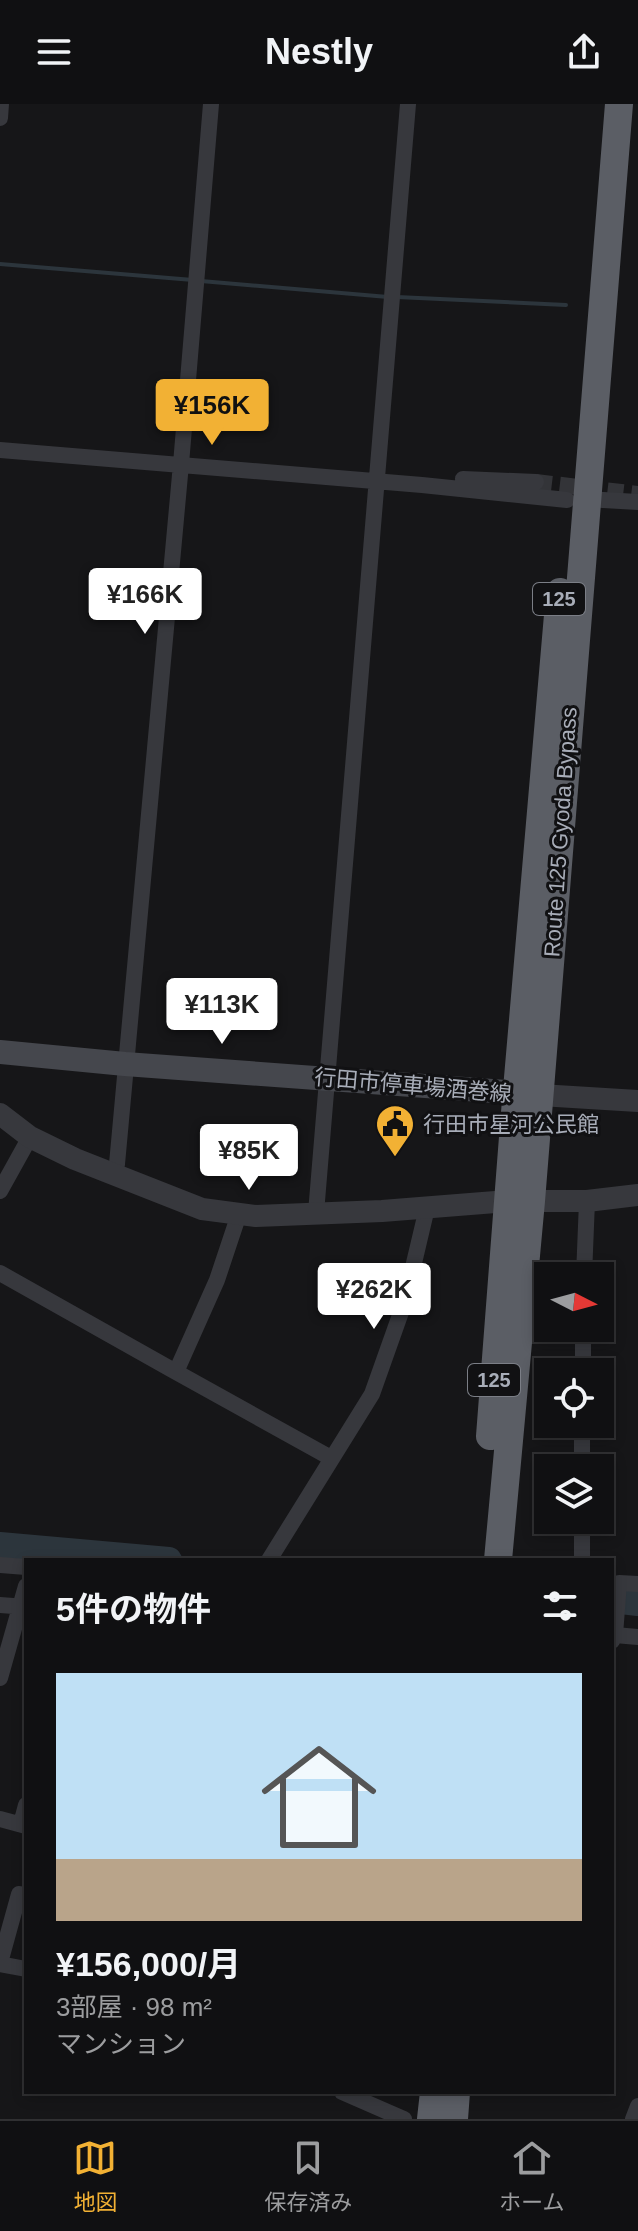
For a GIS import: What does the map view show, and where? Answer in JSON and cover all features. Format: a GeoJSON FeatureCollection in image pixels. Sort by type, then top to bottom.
{"type":"FeatureCollection","features":[{"type":"Feature","properties":{"kind":"highway","name":"Route 125 Gyoda Bypass"},"geometry":{"type":"LineString","coordinates":[[498,1558],[520,1201],[577,499],[601,104]]}},
{"type":"Feature","properties":{"kind":"highway","name":"Route 125 Gyoda Bypass"},"geometry":{"type":"LineString","coordinates":[[577,499],[619,104]]}},
{"type":"Feature","properties":{"kind":"highway","name":"Route 125 Gyoda Bypass"},"geometry":{"type":"LineString","coordinates":[[480,1558],[520,1201]]}},
{"type":"Feature","properties":{"kind":"highway"},"geometry":{"type":"LineString","coordinates":[[431,2119],[434,2094]]}},
{"type":"Feature","properties":{"kind":"highway"},"geometry":{"type":"LineString","coordinates":[[454,2119],[456,2094]]}},
{"type":"Feature","properties":{"kind":"main road","name":"行田市停車場酒巻線"},"geometry":{"type":"LineString","coordinates":[[0,1052],[528,1094]]}},
{"type":"Feature","properties":{"kind":"street"},"geometry":{"type":"LineString","coordinates":[[0,118],[1,104]]}},
{"type":"Feature","properties":{"kind":"street"},"geometry":{"type":"LineString","coordinates":[[113,1176],[117,1164],[181,464],[211,104]]}},
{"type":"Feature","properties":{"kind":"street"},"geometry":{"type":"LineString","coordinates":[[316,1213],[408,104]]}},
{"type":"Feature","properties":{"kind":"street"},"geometry":{"type":"LineString","coordinates":[[0,450],[638,502]]}},
{"type":"Feature","properties":{"kind":"street"},"geometry":{"type":"LineString","coordinates":[[422,485],[458,479],[536,482]]}},
{"type":"Feature","properties":{"kind":"street"},"geometry":{"type":"LineString","coordinates":[[528,1094],[638,1101]]}},
{"type":"Feature","properties":{"kind":"street"},"geometry":{"type":"LineString","coordinates":[[0,1114],[30,1137],[113,1176],[202,1209],[239,1214],[256,1216],[520,1201],[587,1201],[638,1195]]}},
{"type":"Feature","properties":{"kind":"street"},"geometry":{"type":"LineString","coordinates":[[0,1191],[30,1137]]}},
{"type":"Feature","properties":{"kind":"street"},"geometry":{"type":"LineString","coordinates":[[585,1262],[587,1201]]}},
{"type":"Feature","properties":{"kind":"street"},"geometry":{"type":"LineString","coordinates":[[270,1558],[372,1394],[405,1301],[427,1208]]}},
{"type":"Feature","properties":{"kind":"street"},"geometry":{"type":"LineString","coordinates":[[176,1372],[217,1280],[239,1214]]}},
{"type":"Feature","properties":{"kind":"street"},"geometry":{"type":"LineString","coordinates":[[0,1273],[331,1458]]}},
{"type":"Feature","properties":{"kind":"street"},"geometry":{"type":"LineString","coordinates":[[582,1534],[582,1558]]}},
{"type":"Feature","properties":{"kind":"street"},"geometry":{"type":"LineString","coordinates":[[0,1565],[24,1567]]}},
{"type":"Feature","properties":{"kind":"street"},"geometry":{"type":"LineString","coordinates":[[614,1629],[616,1585],[638,1584]]}},
{"type":"Feature","properties":{"kind":"street"},"geometry":{"type":"LineString","coordinates":[[0,1605],[23,1607],[0,1678]]}},
{"type":"Feature","properties":{"kind":"street"},"geometry":{"type":"LineString","coordinates":[[614,1638],[638,1637]]}},
{"type":"Feature","properties":{"kind":"street"},"geometry":{"type":"LineString","coordinates":[[0,1819],[23,1825]]}},
{"type":"Feature","properties":{"kind":"street"},"geometry":{"type":"LineString","coordinates":[[24,1895],[19,1894],[0,1964],[24,1969]]}},
{"type":"Feature","properties":{"kind":"street"},"geometry":{"type":"LineString","coordinates":[[347,2094],[404,2119]]}},
{"type":"Feature","properties":{"kind":"street"},"geometry":{"type":"LineString","coordinates":[[633,2119],[638,2106]]}},
{"type":"Feature","properties":{"kind":"waterway"},"geometry":{"type":"LineString","coordinates":[[0,264],[193,280]]}},
{"type":"Feature","properties":{"kind":"waterway"},"geometry":{"type":"LineString","coordinates":[[201,281],[388,297]]}},
{"type":"Feature","properties":{"kind":"waterway"},"geometry":{"type":"LineString","coordinates":[[397,297],[566,305]]}},
{"type":"Feature","properties":{"kind":"waterway"},"geometry":{"type":"LineString","coordinates":[[0,1545],[146,1558]]}},
{"type":"Feature","properties":{"kind":"waterway"},"geometry":{"type":"LineString","coordinates":[[614,1600],[638,1603]]}},
{"type":"Feature","properties":{"kind":"tunnel"},"geometry":{"type":"LineString","coordinates":[[536,482],[638,494]]}},
{"type":"Feature","properties":{"kind":"place","name":"行田市星河公民館"},"geometry":{"type":"Point","coordinates":[395,1158]}}]}
